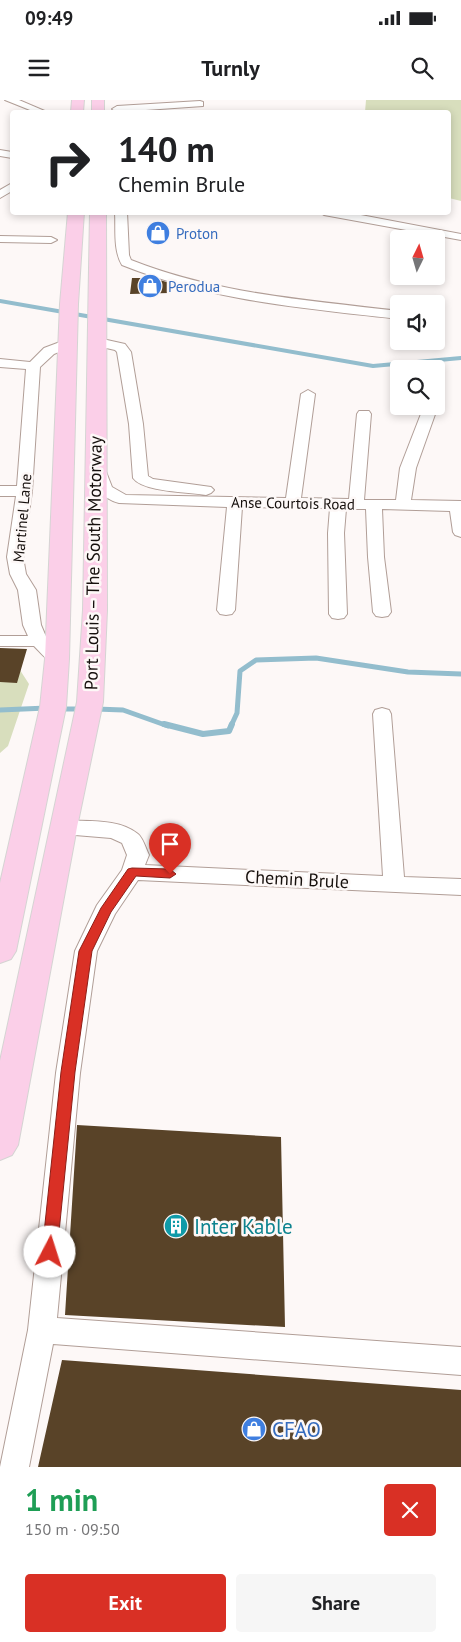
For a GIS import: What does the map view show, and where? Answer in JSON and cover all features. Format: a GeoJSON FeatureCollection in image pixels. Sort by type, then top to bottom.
{"type":"FeatureCollection","features":[{"type":"Feature","properties":{"kind":"highway","name":"Port Louis – The South Motorway"},"geometry":{"type":"LineString","coordinates":[[0,952],[53,707],[69,304],[76,215]]}},
{"type":"Feature","properties":{"kind":"highway","name":"Port Louis – The South Motorway"},"geometry":{"type":"LineString","coordinates":[[0,1145],[63,827],[90,702],[95,610],[98,215]]}},
{"type":"Feature","properties":{"kind":"street"},"geometry":{"type":"LineString","coordinates":[[10,100],[37,110]]}},
{"type":"Feature","properties":{"kind":"street"},"geometry":{"type":"LineString","coordinates":[[117,107],[200,104]]}},
{"type":"Feature","properties":{"kind":"street"},"geometry":{"type":"LineString","coordinates":[[121,215],[123,255],[126,262],[154,274],[213,289],[260,298],[390,313]]}},
{"type":"Feature","properties":{"kind":"street"},"geometry":{"type":"LineString","coordinates":[[340,215],[461,237]]}},
{"type":"Feature","properties":{"kind":"street"},"geometry":{"type":"LineString","coordinates":[[0,239],[51,240]]}},
{"type":"Feature","properties":{"kind":"street"},"geometry":{"type":"LineString","coordinates":[[0,363],[33,366],[68,336]]}},
{"type":"Feature","properties":{"kind":"street"},"geometry":{"type":"LineString","coordinates":[[97,337],[120,347],[124,352],[136,424],[141,478],[148,483],[226,493],[242,503],[226,610]]}},
{"type":"Feature","properties":{"kind":"street","name":"Martinel Lane"},"geometry":{"type":"LineString","coordinates":[[33,366],[24,491],[15,557],[18,574],[27,590],[32,625],[39,641],[56,668]]}},
{"type":"Feature","properties":{"kind":"street"},"geometry":{"type":"LineString","coordinates":[[293,503],[308,394]]}},
{"type":"Feature","properties":{"kind":"street"},"geometry":{"type":"LineString","coordinates":[[356,504],[364,414]]}},
{"type":"Feature","properties":{"kind":"street"},"geometry":{"type":"LineString","coordinates":[[403,505],[408,468],[428,415]]}},
{"type":"Feature","properties":{"kind":"street"},"geometry":{"type":"LineString","coordinates":[[96,458],[106,490],[114,497],[126,500]]}},
{"type":"Feature","properties":{"kind":"street"},"geometry":{"type":"LineString","coordinates":[[0,491],[24,491]]}},
{"type":"Feature","properties":{"kind":"street"},"geometry":{"type":"LineString","coordinates":[[95,522],[106,505],[126,500]]}},
{"type":"Feature","properties":{"kind":"street","name":"Anse Courtois Road"},"geometry":{"type":"LineString","coordinates":[[126,500],[459,506]]}},
{"type":"Feature","properties":{"kind":"street"},"geometry":{"type":"LineString","coordinates":[[338,504],[336,533],[338,614]]}},
{"type":"Feature","properties":{"kind":"street"},"geometry":{"type":"LineString","coordinates":[[374,504],[376,557],[382,612]]}},
{"type":"Feature","properties":{"kind":"street"},"geometry":{"type":"LineString","coordinates":[[459,506],[461,532]]}},
{"type":"Feature","properties":{"kind":"street"},"geometry":{"type":"LineString","coordinates":[[0,641],[39,641]]}},
{"type":"Feature","properties":{"kind":"street"},"geometry":{"type":"LineString","coordinates":[[382,714],[394,884]]}},
{"type":"Feature","properties":{"kind":"street"},"geometry":{"type":"LineString","coordinates":[[14,1467],[42,1330],[68,1072],[86,951],[105,911],[132,872],[138,855],[131,839],[115,831],[63,827]]}},
{"type":"Feature","properties":{"kind":"street","name":"Chemin Brule"},"geometry":{"type":"LineString","coordinates":[[132,872],[461,887]]}},
{"type":"Feature","properties":{"kind":"street"},"geometry":{"type":"LineString","coordinates":[[42,1330],[461,1361]]}},
{"type":"Feature","properties":{"kind":"green space"},"geometry":{"type":"Polygon","coordinates":[[[366,100],[461,100],[461,201],[451,198],[451,110],[365,110],[366,100]]]}},
{"type":"Feature","properties":{"kind":"green space"},"geometry":{"type":"Polygon","coordinates":[[[0,666],[18,667],[29,684],[8,746],[0,753],[0,666]]]}},
{"type":"Feature","properties":{"kind":"building","name":"Perodua"},"geometry":{"type":"Polygon","coordinates":[[[132,278],[153,278],[170,283],[169,293],[130,294],[132,278]]]}},
{"type":"Feature","properties":{"kind":"building"},"geometry":{"type":"Polygon","coordinates":[[[0,648],[27,649],[17,683],[0,682],[0,648]]]}},
{"type":"Feature","properties":{"kind":"building","name":"Inter Kable"},"geometry":{"type":"Polygon","coordinates":[[[77,1125],[281,1137],[285,1327],[65,1315],[77,1125]]]}},
{"type":"Feature","properties":{"kind":"building","name":"CFAO"},"geometry":{"type":"Polygon","coordinates":[[[62,1360],[461,1390],[461,1467],[38,1467],[62,1360]]]}},
{"type":"Feature","properties":{"kind":"waterway"},"geometry":{"type":"LineString","coordinates":[[0,301],[373,366],[461,358]]}},
{"type":"Feature","properties":{"kind":"waterway"},"geometry":{"type":"LineString","coordinates":[[231,726],[237,713],[240,671],[256,660],[316,658],[408,672],[461,674]]}},
{"type":"Feature","properties":{"kind":"waterway"},"geometry":{"type":"LineString","coordinates":[[0,710],[47,708]]}},
{"type":"Feature","properties":{"kind":"waterway"},"geometry":{"type":"LineString","coordinates":[[59,709],[82,709]]}},
{"type":"Feature","properties":{"kind":"waterway"},"geometry":{"type":"LineString","coordinates":[[96,709],[123,710],[168,726]]}},
{"type":"Feature","properties":{"kind":"waterway"},"geometry":{"type":"LineString","coordinates":[[164,724],[203,734],[229,731],[232,724]]}},
{"type":"Feature","properties":{"kind":"place","name":"Proton"},"geometry":{"type":"Point","coordinates":[158,233]}},
{"type":"Feature","properties":{"kind":"place","name":"Perodua"},"geometry":{"type":"Point","coordinates":[150,286]}},
{"type":"Feature","properties":{"kind":"place","name":"Inter Kable"},"geometry":{"type":"Point","coordinates":[176,1226]}},
{"type":"Feature","properties":{"kind":"place","name":"CFAO"},"geometry":{"type":"Point","coordinates":[254,1429]}},
{"type":"Feature","properties":{"kind":"route"},"geometry":{"type":"LineString","coordinates":[[50,1252],[68,1072],[86,951],[105,911],[132,872],[170,874]]}}]}
